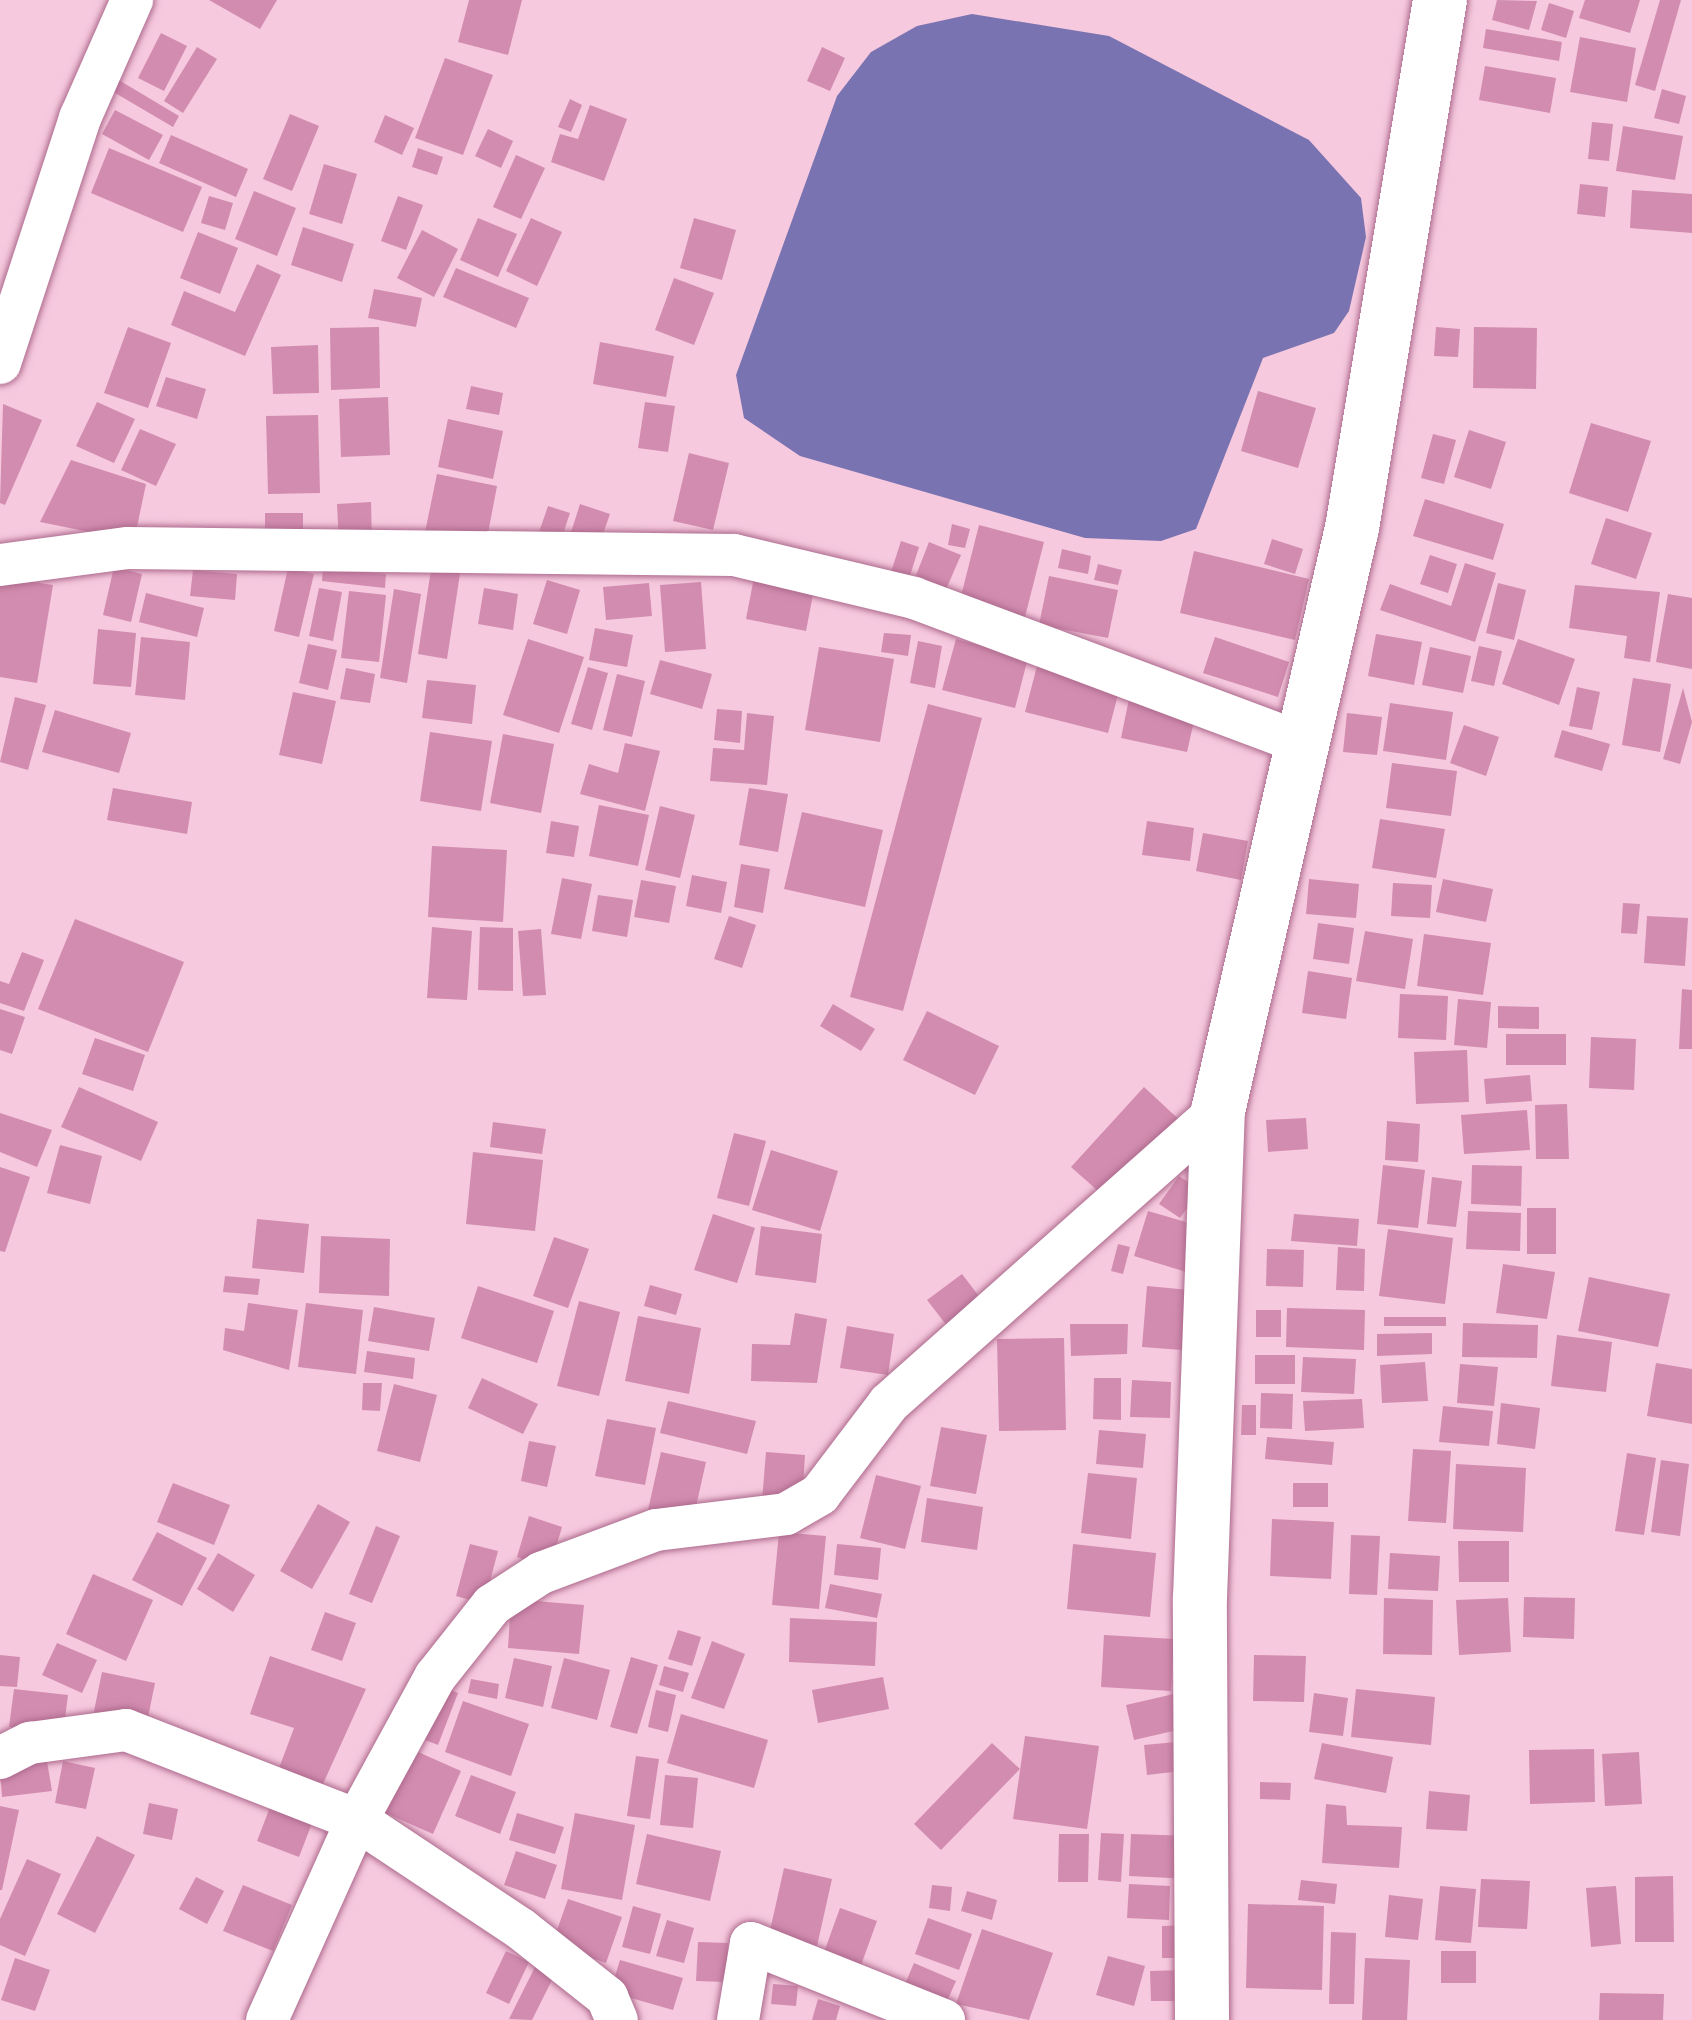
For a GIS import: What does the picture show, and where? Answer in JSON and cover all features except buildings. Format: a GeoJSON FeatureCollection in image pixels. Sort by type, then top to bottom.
{"type":"FeatureCollection","features":[{"type":"Feature","properties":{"kind":"street"},"geometry":{"type":"LineString","coordinates":[[0,363],[80,118],[132,0]]}},
{"type":"Feature","properties":{"kind":"street"},"geometry":{"type":"LineString","coordinates":[[1202,2020],[1200,1598],[1218,1111],[1389,337],[1440,0]]}},
{"type":"Feature","properties":{"kind":"street"},"geometry":{"type":"LineString","coordinates":[[0,565],[128,548],[734,555],[914,598],[1297,741]]}},
{"type":"Feature","properties":{"kind":"street"},"geometry":{"type":"LineString","coordinates":[[267,2020],[357,1820],[435,1677],[492,1605],[541,1574],[656,1530],[786,1514],[820,1494],[890,1403],[1218,1111]]}},
{"type":"Feature","properties":{"kind":"street"},"geometry":{"type":"LineString","coordinates":[[0,1758],[30,1743],[126,1730],[357,1820],[521,1929],[607,1997],[617,2020]]}},
{"type":"Feature","properties":{"kind":"street"},"geometry":{"type":"LineString","coordinates":[[738,2020],[751,1943],[944,2020]]}},
{"type":"Feature","properties":{"kind":"shaded area"},"geometry":{"type":"Polygon","coordinates":[[[972,14],[1109,36],[1309,140],[1361,198],[1366,237],[1349,311],[1334,333],[1263,358],[1196,529],[1161,541],[1085,538],[800,456],[744,418],[736,375],[837,96],[871,52],[917,26],[972,14]]]}}]}
